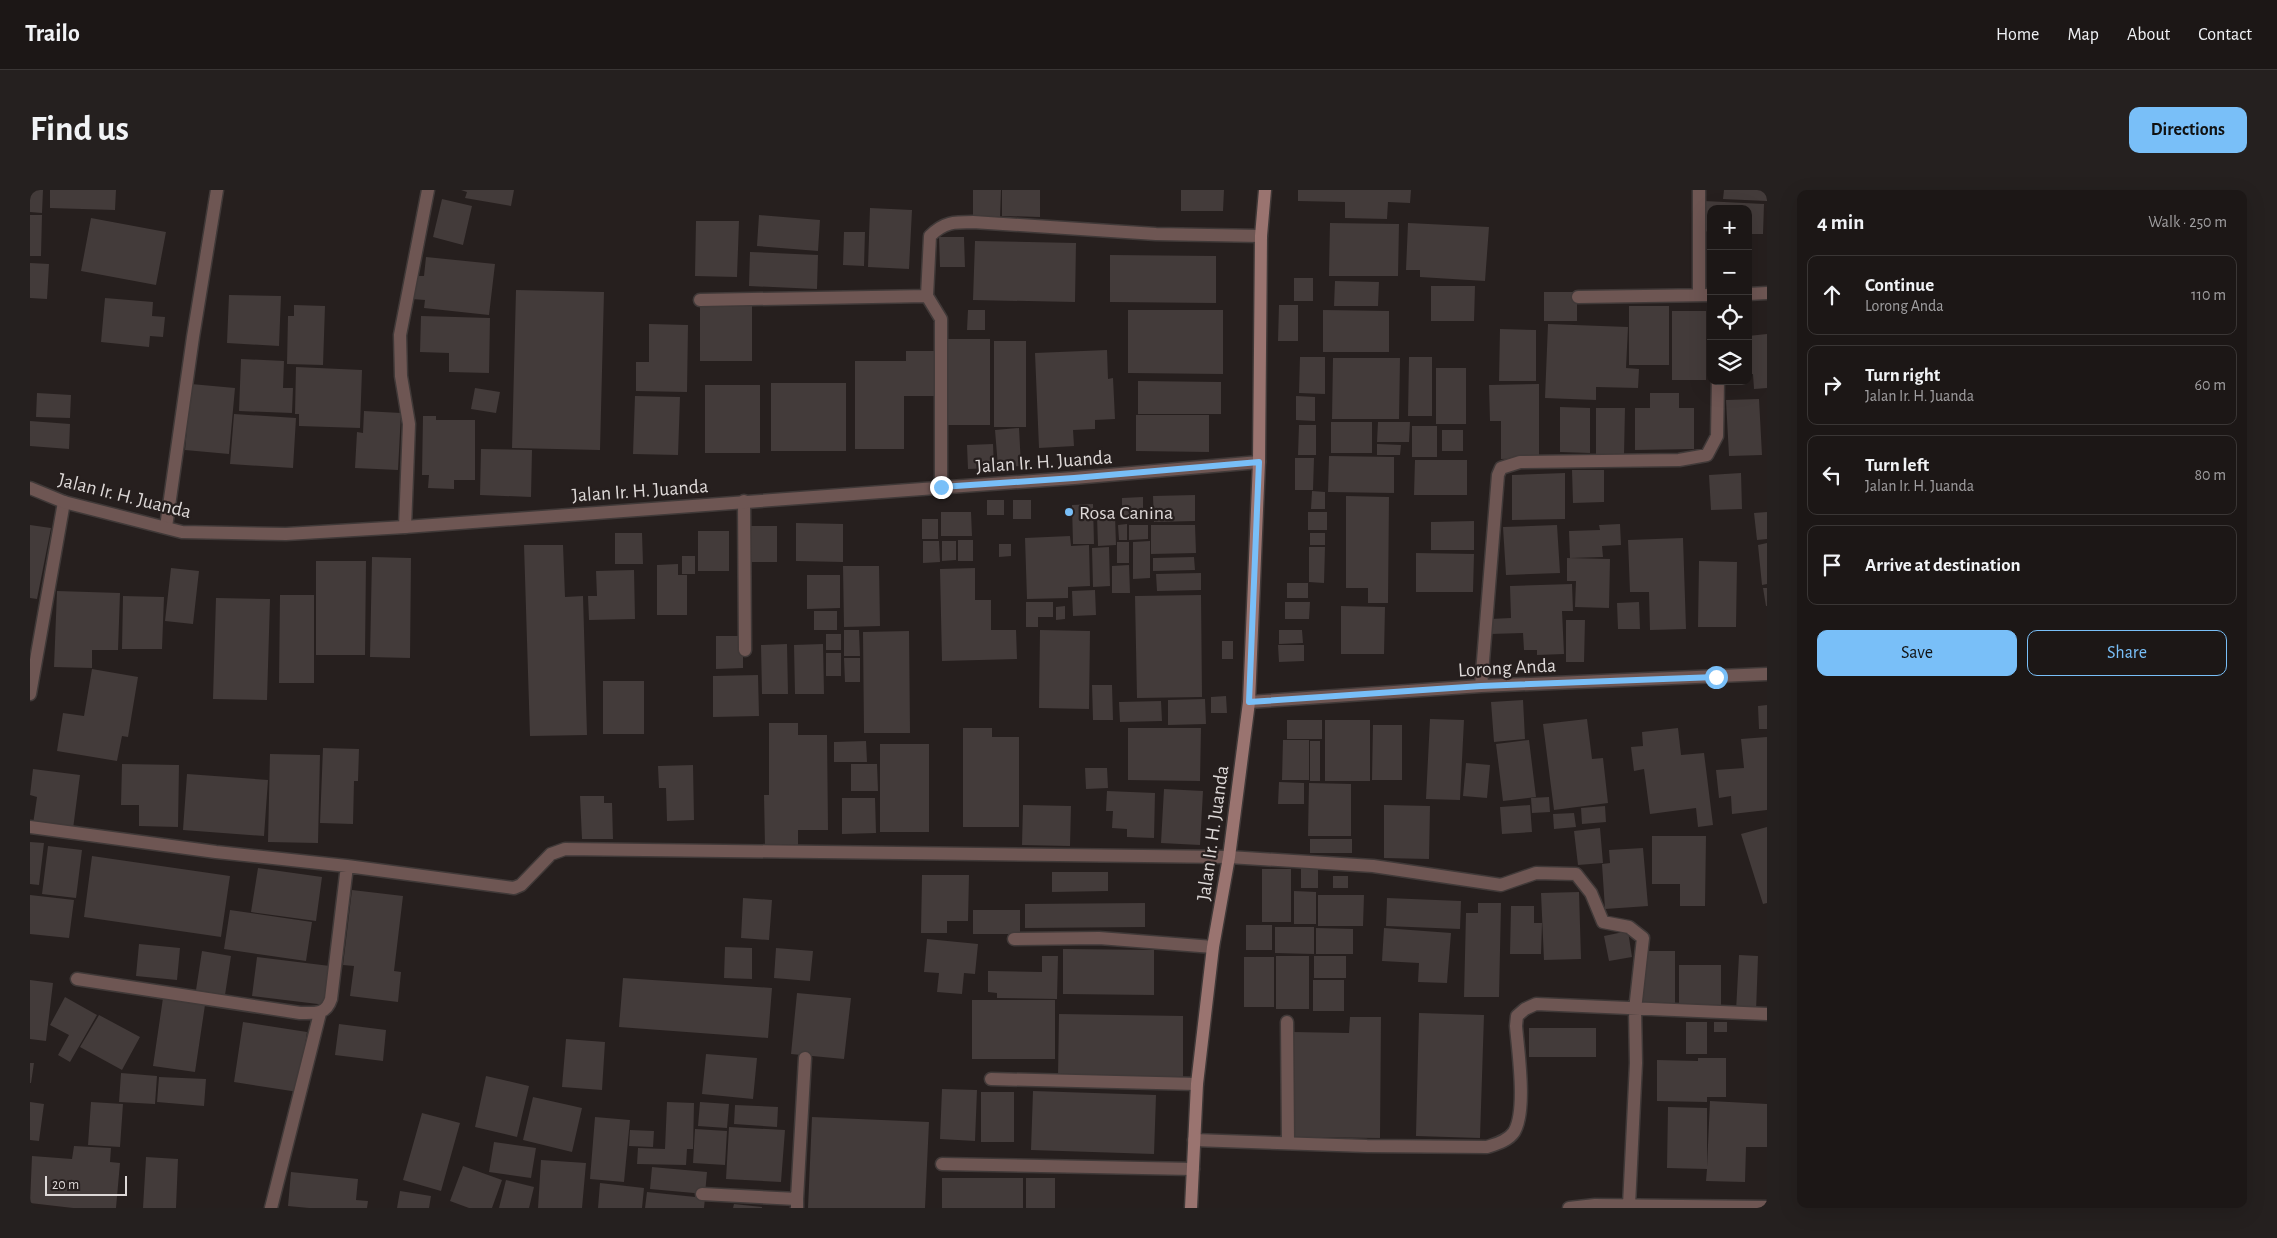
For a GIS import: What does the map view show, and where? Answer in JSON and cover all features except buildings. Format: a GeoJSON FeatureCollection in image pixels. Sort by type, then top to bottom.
{"type":"FeatureCollection","features":[{"type":"Feature","properties":{"kind":"main road","name":"Jalan Ir. H. Juanda"},"geometry":{"type":"LineString","coordinates":[[1191,1208],[1197,1084],[1212,947],[1229,857],[1249,702],[1259,462],[1261,236],[1264,190]]}},
{"type":"Feature","properties":{"kind":"street"},"geometry":{"type":"LineString","coordinates":[[166,527],[193,337],[217,190]]}},
{"type":"Feature","properties":{"kind":"street"},"geometry":{"type":"LineString","coordinates":[[405,527],[409,424],[400,376],[400,335],[428,190]]}},
{"type":"Feature","properties":{"kind":"street"},"geometry":{"type":"LineString","coordinates":[[1578,297],[1705,295],[1699,190]]}},
{"type":"Feature","properties":{"kind":"street"},"geometry":{"type":"LineString","coordinates":[[941,487],[941,319],[927,296],[930,236],[939,227],[953,222],[1156,234],[1261,236]]}},
{"type":"Feature","properties":{"kind":"street"},"geometry":{"type":"LineString","coordinates":[[1752,294],[1767,293]]}},
{"type":"Feature","properties":{"kind":"street"},"geometry":{"type":"LineString","coordinates":[[700,300],[927,296]]}},
{"type":"Feature","properties":{"kind":"street"},"geometry":{"type":"LineString","coordinates":[[1481,686],[1498,475],[1502,468],[1520,462],[1679,460],[1707,455],[1717,436],[1718,385]]}},
{"type":"Feature","properties":{"kind":"street","name":"Jalan Ir. H. Juanda"},"geometry":{"type":"LineString","coordinates":[[30,488],[64,502],[182,532],[286,534],[1074,478],[1259,462]]}},
{"type":"Feature","properties":{"kind":"street"},"geometry":{"type":"LineString","coordinates":[[744,501],[745,650]]}},
{"type":"Feature","properties":{"kind":"street"},"geometry":{"type":"LineString","coordinates":[[30,694],[64,502]]}},
{"type":"Feature","properties":{"kind":"street","name":"Lorong Anda"},"geometry":{"type":"LineString","coordinates":[[1249,702],[1481,686],[1767,674]]}},
{"type":"Feature","properties":{"kind":"street"},"geometry":{"type":"LineString","coordinates":[[30,827],[216,852],[346,866],[514,888],[521,885],[551,854],[565,849],[1229,857],[1372,866],[1502,885],[1536,873],[1576,874],[1591,894],[1603,922],[1629,927],[1643,938],[1634,1010],[1636,1063],[1629,1205]]}},
{"type":"Feature","properties":{"kind":"street"},"geometry":{"type":"LineString","coordinates":[[77,979],[300,1013],[320,1013],[329,1007],[332,999],[346,866]]}},
{"type":"Feature","properties":{"kind":"street"},"geometry":{"type":"LineString","coordinates":[[1014,939],[1099,938],[1212,947]]}},
{"type":"Feature","properties":{"kind":"street"},"geometry":{"type":"LineString","coordinates":[[1194,1140],[1367,1146],[1487,1146],[1500,1143],[1514,1132],[1521,1109],[1516,1026],[1518,1016],[1525,1009],[1536,1004],[1634,1010],[1767,1014]]}},
{"type":"Feature","properties":{"kind":"street"},"geometry":{"type":"LineString","coordinates":[[271,1208],[320,1013]]}},
{"type":"Feature","properties":{"kind":"street"},"geometry":{"type":"LineString","coordinates":[[1288,1022],[1288,1142]]}},
{"type":"Feature","properties":{"kind":"street"},"geometry":{"type":"LineString","coordinates":[[702,1194],[797,1203],[805,1058]]}},
{"type":"Feature","properties":{"kind":"street"},"geometry":{"type":"LineString","coordinates":[[991,1079],[1197,1084]]}},
{"type":"Feature","properties":{"kind":"street"},"geometry":{"type":"LineString","coordinates":[[942,1164],[1193,1169]]}},
{"type":"Feature","properties":{"kind":"street"},"geometry":{"type":"LineString","coordinates":[[1569,1208],[1595,1205],[1767,1207]]}},
{"type":"Feature","properties":{"kind":"place","name":"Rosa Canina"},"geometry":{"type":"Point","coordinates":[1069,512]}},
{"type":"Feature","properties":{"kind":"route"},"geometry":{"type":"LineString","coordinates":[[941,487],[1259,462],[1249,702],[1481,686],[1716,677]]}}]}
